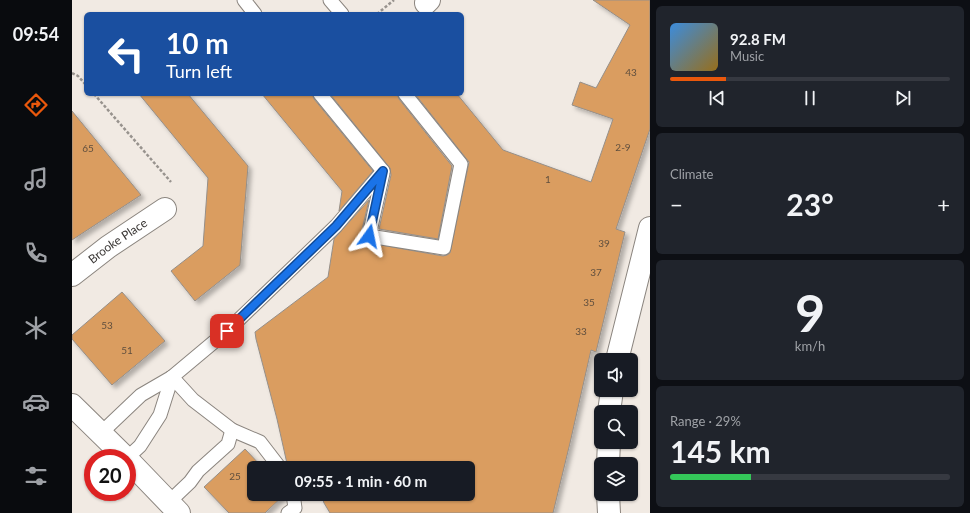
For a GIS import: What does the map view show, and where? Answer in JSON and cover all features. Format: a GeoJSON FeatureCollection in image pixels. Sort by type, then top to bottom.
{"type":"FeatureCollection","features":[{"type":"Feature","properties":{"kind":"street","name":"Brooke Place"},"geometry":{"type":"LineString","coordinates":[[72,275],[108,247],[165,208]]}},
{"type":"Feature","properties":{"kind":"street"},"geometry":{"type":"LineString","coordinates":[[619,353],[650,228]]}},
{"type":"Feature","properties":{"kind":"street"},"geometry":{"type":"LineString","coordinates":[[72,405],[117,449]]}},
{"type":"Feature","properties":{"kind":"street"},"geometry":{"type":"LineString","coordinates":[[136,468],[174,508]]}},
{"type":"Feature","properties":{"kind":"street"},"geometry":{"type":"LineString","coordinates":[[608,501],[609,513]]}},
{"type":"Feature","properties":{"kind":"lane"},"geometry":{"type":"LineString","coordinates":[[244,0],[253,12]]}},
{"type":"Feature","properties":{"kind":"lane"},"geometry":{"type":"LineString","coordinates":[[330,0],[340,12]]}},
{"type":"Feature","properties":{"kind":"lane"},"geometry":{"type":"LineString","coordinates":[[322,96],[383,171]]}},
{"type":"Feature","properties":{"kind":"lane"},"geometry":{"type":"LineString","coordinates":[[383,171],[369,236],[444,248],[461,164],[408,96]]}},
{"type":"Feature","properties":{"kind":"lane"},"geometry":{"type":"LineString","coordinates":[[101,433],[141,395],[172,377],[227,331],[336,226],[383,171]]}},
{"type":"Feature","properties":{"kind":"lane"},"geometry":{"type":"LineString","coordinates":[[172,377],[194,400],[232,430],[260,442],[275,461]]}},
{"type":"Feature","properties":{"kind":"lane"},"geometry":{"type":"LineString","coordinates":[[136,449],[140,446],[160,415],[172,377]]}},
{"type":"Feature","properties":{"kind":"lane"},"geometry":{"type":"LineString","coordinates":[[174,508],[198,471],[228,444],[232,430]]}},
{"type":"Feature","properties":{"kind":"lane"},"geometry":{"type":"LineString","coordinates":[[288,513],[295,508],[294,501]]}},
{"type":"Feature","properties":{"kind":"path"},"geometry":{"type":"LineString","coordinates":[[379,12],[394,0]]}},
{"type":"Feature","properties":{"kind":"path"},"geometry":{"type":"LineString","coordinates":[[72,72],[84,83]]}},
{"type":"Feature","properties":{"kind":"path"},"geometry":{"type":"LineString","coordinates":[[96,96],[174,186],[165,208]]}},
{"type":"Feature","properties":{"kind":"building"},"geometry":{"type":"Polygon","coordinates":[[[593,0],[650,0],[650,129],[616,229],[625,232],[596,352],[591,350],[553,513],[330,513],[323,501],[475,501],[475,461],[286,461],[255,332],[328,277],[334,239],[369,200],[361,234],[364,242],[443,256],[450,253],[469,162],[417,96],[459,96],[503,150],[591,182],[613,119],[572,105],[580,82],[596,88],[630,25],[593,0]]]}},
{"type":"Feature","properties":{"kind":"building"},"geometry":{"type":"Polygon","coordinates":[[[141,96],[190,96],[248,166],[240,265],[195,301],[171,271],[203,246],[208,178],[141,96]]]}},
{"type":"Feature","properties":{"kind":"building"},"geometry":{"type":"Polygon","coordinates":[[[264,96],[313,96],[373,171],[339,211],[342,191],[264,96]]]}},
{"type":"Feature","properties":{"kind":"building"},"geometry":{"type":"Polygon","coordinates":[[[332,96],[398,96],[452,166],[438,239],[379,229],[391,175],[390,168],[332,96]]]}},
{"type":"Feature","properties":{"kind":"building"},"geometry":{"type":"Polygon","coordinates":[[[72,111],[141,195],[72,240],[72,111]]]}},
{"type":"Feature","properties":{"kind":"building"},"geometry":{"type":"Polygon","coordinates":[[[122,292],[165,341],[112,385],[72,339],[72,335],[122,292]]]}},
{"type":"Feature","properties":{"kind":"building"},"geometry":{"type":"Polygon","coordinates":[[[245,449],[256,461],[247,461],[247,501],[278,501],[265,513],[229,513],[204,487],[245,449]]]}},
{"type":"Feature","properties":{"kind":"route"},"geometry":{"type":"LineString","coordinates":[[227,331],[336,226],[383,171],[369,236]]}}]}
